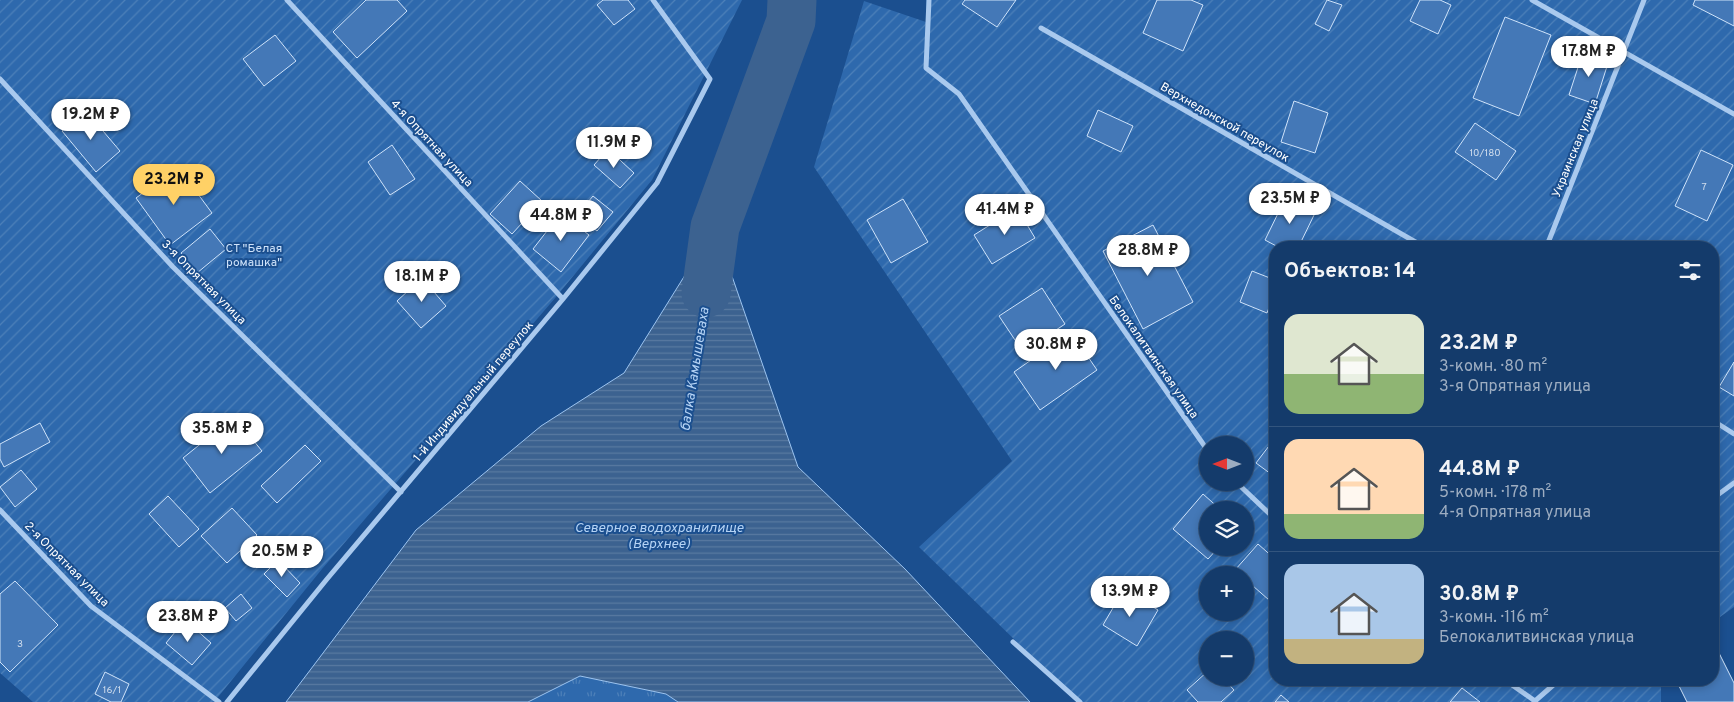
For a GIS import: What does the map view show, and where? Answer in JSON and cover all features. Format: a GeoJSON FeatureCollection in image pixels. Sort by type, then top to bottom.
{"type":"FeatureCollection","features":[{"type":"Feature","properties":{"kind":"street","name":"4-я Опрятная улица"},"geometry":{"type":"LineString","coordinates":[[287,0],[563,299]]}},
{"type":"Feature","properties":{"kind":"street","name":"1-й Индивидуальный переулок"},"geometry":{"type":"LineString","coordinates":[[227,702],[563,299],[657,183],[710,79],[653,0]]}},
{"type":"Feature","properties":{"kind":"street","name":"Белокалитвинская улица"},"geometry":{"type":"LineString","coordinates":[[929,0],[926,68],[959,94],[1199,438]]}},
{"type":"Feature","properties":{"kind":"street"},"geometry":{"type":"LineString","coordinates":[[1532,0],[1734,114]]}},
{"type":"Feature","properties":{"kind":"street","name":"Украинская улица"},"geometry":{"type":"LineString","coordinates":[[1549,241],[1644,0]]}},
{"type":"Feature","properties":{"kind":"street","name":"Верхнедонской переулок"},"geometry":{"type":"LineString","coordinates":[[1041,28],[1414,241]]}},
{"type":"Feature","properties":{"kind":"street","name":"3-я Опрятная улица"},"geometry":{"type":"LineString","coordinates":[[0,79],[173,267],[401,492]]}},
{"type":"Feature","properties":{"kind":"street"},"geometry":{"type":"LineString","coordinates":[[1719,424],[1734,434]]}},
{"type":"Feature","properties":{"kind":"street"},"geometry":{"type":"LineString","coordinates":[[1719,494],[1734,484]]}},
{"type":"Feature","properties":{"kind":"street"},"geometry":{"type":"LineString","coordinates":[[1245,491],[1269,513]]}},
{"type":"Feature","properties":{"kind":"street","name":"2-я Опрятная улица"},"geometry":{"type":"LineString","coordinates":[[0,510],[91,606],[219,702]]}},
{"type":"Feature","properties":{"kind":"street"},"geometry":{"type":"LineString","coordinates":[[1013,642],[1080,702]]}},
{"type":"Feature","properties":{"kind":"street"},"geometry":{"type":"LineString","coordinates":[[1513,686],[1534,702],[1552,686]]}},
{"type":"Feature","properties":{"kind":"green space","name":"СТ \"Белая ромашка\""},"geometry":{"type":"Polygon","coordinates":[[[0,0],[742,0],[652,180],[556,297],[322,569],[214,702],[33,702],[0,673],[0,0]]]}},
{"type":"Feature","properties":{"kind":"green space"},"geometry":{"type":"Polygon","coordinates":[[[926,0],[1734,0],[1734,607],[1719,618],[1719,241],[1269,241],[1269,686],[1661,686],[1661,702],[1079,702],[919,547],[1012,461],[814,167],[864,1],[926,22],[926,0]]]}},
{"type":"Feature","properties":{"kind":"green space"},"geometry":{"type":"Polygon","coordinates":[[[580,676],[666,694],[678,702],[528,702],[580,676]]]}},
{"type":"Feature","properties":{"kind":"water","name":"Северное водохранилище (Верхнее)"},"geometry":{"type":"Polygon","coordinates":[[[715,227],[798,467],[905,569],[1030,702],[678,702],[666,694],[580,676],[528,702],[286,702],[416,530],[541,426],[624,373],[715,227]]]}},
{"type":"Feature","properties":{"kind":"building"},"geometry":{"type":"Polygon","coordinates":[[[366,0],[397,0],[407,11],[357,58],[333,32],[366,0]]]}},
{"type":"Feature","properties":{"kind":"building"},"geometry":{"type":"Polygon","coordinates":[[[603,0],[628,0],[635,9],[614,25],[597,5],[603,0]]]}},
{"type":"Feature","properties":{"kind":"building"},"geometry":{"type":"Polygon","coordinates":[[[965,0],[1016,0],[997,27],[962,4],[965,0]]]}},
{"type":"Feature","properties":{"kind":"building"},"geometry":{"type":"Polygon","coordinates":[[[1157,0],[1191,0],[1203,5],[1183,51],[1143,33],[1157,0]]]}},
{"type":"Feature","properties":{"kind":"building"},"geometry":{"type":"Polygon","coordinates":[[[1327,0],[1342,5],[1329,31],[1315,24],[1327,0]]]}},
{"type":"Feature","properties":{"kind":"building"},"geometry":{"type":"Polygon","coordinates":[[[1420,0],[1440,0],[1451,5],[1438,34],[1410,21],[1420,0]]]}},
{"type":"Feature","properties":{"kind":"building"},"geometry":{"type":"Polygon","coordinates":[[[1695,0],[1734,0],[1734,26],[1693,5],[1695,0]]]}},
{"type":"Feature","properties":{"kind":"building"},"geometry":{"type":"Polygon","coordinates":[[[1505,17],[1551,35],[1519,116],[1473,98],[1505,17]]]}},
{"type":"Feature","properties":{"kind":"building"},"geometry":{"type":"Polygon","coordinates":[[[275,35],[296,61],[264,86],[243,59],[275,35]]]}},
{"type":"Feature","properties":{"kind":"building"},"geometry":{"type":"Polygon","coordinates":[[[1583,52],[1609,60],[1595,104],[1569,95],[1583,52]]]}},
{"type":"Feature","properties":{"kind":"building"},"geometry":{"type":"Polygon","coordinates":[[[1294,101],[1328,113],[1315,153],[1281,142],[1294,101]]]}},
{"type":"Feature","properties":{"kind":"building"},"geometry":{"type":"Polygon","coordinates":[[[1098,110],[1133,126],[1121,152],[1087,136],[1098,110]]]}},
{"type":"Feature","properties":{"kind":"building"},"geometry":{"type":"Polygon","coordinates":[[[86,111],[120,151],[96,172],[62,131],[86,111]]]}},
{"type":"Feature","properties":{"kind":"building"},"geometry":{"type":"Polygon","coordinates":[[[1475,123],[1516,151],[1496,180],[1455,152],[1475,123]]]}},
{"type":"Feature","properties":{"kind":"building"},"geometry":{"type":"Polygon","coordinates":[[[392,145],[415,179],[390,195],[368,162],[392,145]]]}},
{"type":"Feature","properties":{"kind":"building"},"geometry":{"type":"Polygon","coordinates":[[[608,149],[634,173],[620,188],[594,165],[608,149]]]}},
{"type":"Feature","properties":{"kind":"building"},"geometry":{"type":"Polygon","coordinates":[[[1701,150],[1733,165],[1707,221],[1675,206],[1701,150]]]}},
{"type":"Feature","properties":{"kind":"building"},"geometry":{"type":"Polygon","coordinates":[[[178,167],[212,213],[170,245],[136,198],[178,167]]]}},
{"type":"Feature","properties":{"kind":"building"},"geometry":{"type":"Polygon","coordinates":[[[520,181],[542,201],[512,234],[490,214],[520,181]]]}},
{"type":"Feature","properties":{"kind":"building"},"geometry":{"type":"Polygon","coordinates":[[[593,196],[613,212],[597,231],[577,215],[593,196]]]}},
{"type":"Feature","properties":{"kind":"building"},"geometry":{"type":"Polygon","coordinates":[[[1286,197],[1316,211],[1301,241],[1269,242],[1265,240],[1286,197]]]}},
{"type":"Feature","properties":{"kind":"building"},"geometry":{"type":"Polygon","coordinates":[[[903,199],[928,242],[891,263],[867,220],[903,199]]]}},
{"type":"Feature","properties":{"kind":"building"},"geometry":{"type":"Polygon","coordinates":[[[1017,208],[1035,238],[992,264],[974,235],[1017,208]]]}},
{"type":"Feature","properties":{"kind":"building"},"geometry":{"type":"Polygon","coordinates":[[[561,213],[589,235],[561,272],[533,249],[561,213]]]}},
{"type":"Feature","properties":{"kind":"building"},"geometry":{"type":"Polygon","coordinates":[[[1153,225],[1193,302],[1143,329],[1103,251],[1153,225]]]}},
{"type":"Feature","properties":{"kind":"building"},"geometry":{"type":"Polygon","coordinates":[[[210,229],[226,249],[197,273],[181,253],[210,229]]]}},
{"type":"Feature","properties":{"kind":"building"},"geometry":{"type":"Polygon","coordinates":[[[1252,271],[1269,278],[1269,308],[1267,313],[1240,302],[1252,271]]]}},
{"type":"Feature","properties":{"kind":"building"},"geometry":{"type":"Polygon","coordinates":[[[422,278],[446,306],[421,328],[397,301],[422,278]]]}},
{"type":"Feature","properties":{"kind":"building"},"geometry":{"type":"Polygon","coordinates":[[[1042,288],[1065,324],[1023,352],[999,316],[1042,288]]]}},
{"type":"Feature","properties":{"kind":"building"},"geometry":{"type":"Polygon","coordinates":[[[1071,332],[1097,370],[1040,410],[1014,372],[1071,332]]]}},
{"type":"Feature","properties":{"kind":"building"},"geometry":{"type":"Polygon","coordinates":[[[1734,362],[1734,396],[1719,387],[1734,362]]]}},
{"type":"Feature","properties":{"kind":"building"},"geometry":{"type":"Polygon","coordinates":[[[234,417],[262,451],[210,493],[183,458],[234,417]]]}},
{"type":"Feature","properties":{"kind":"building"},"geometry":{"type":"Polygon","coordinates":[[[40,423],[50,442],[4,467],[0,459],[0,444],[40,423]]]}},
{"type":"Feature","properties":{"kind":"building"},"geometry":{"type":"Polygon","coordinates":[[[305,445],[321,461],[277,503],[261,486],[305,445]]]}},
{"type":"Feature","properties":{"kind":"building"},"geometry":{"type":"Polygon","coordinates":[[[1269,446],[1269,473],[1256,463],[1269,446]]]}},
{"type":"Feature","properties":{"kind":"building"},"geometry":{"type":"Polygon","coordinates":[[[21,470],[37,489],[15,507],[0,487],[21,470]]]}},
{"type":"Feature","properties":{"kind":"building"},"geometry":{"type":"Polygon","coordinates":[[[1203,494],[1211,501],[1199,501],[1199,551],[1173,529],[1203,494]]]}},
{"type":"Feature","properties":{"kind":"building"},"geometry":{"type":"Polygon","coordinates":[[[168,496],[199,529],[179,547],[149,514],[168,496]]]}},
{"type":"Feature","properties":{"kind":"building"},"geometry":{"type":"Polygon","coordinates":[[[232,508],[257,535],[227,563],[201,536],[232,508]]]}},
{"type":"Feature","properties":{"kind":"building"},"geometry":{"type":"Polygon","coordinates":[[[1258,544],[1269,554],[1269,600],[1254,587],[1254,566],[1239,566],[1247,556],[1254,556],[1254,549],[1258,544]]]}},
{"type":"Feature","properties":{"kind":"building"},"geometry":{"type":"Polygon","coordinates":[[[278,560],[300,583],[287,597],[264,574],[278,560]]]}},
{"type":"Feature","properties":{"kind":"building"},"geometry":{"type":"Polygon","coordinates":[[[15,581],[58,625],[10,672],[0,662],[0,594],[15,581]]]}},
{"type":"Feature","properties":{"kind":"building"},"geometry":{"type":"Polygon","coordinates":[[[1124,589],[1158,610],[1137,646],[1103,625],[1124,589]]]}},
{"type":"Feature","properties":{"kind":"building"},"geometry":{"type":"Polygon","coordinates":[[[241,594],[252,608],[236,621],[225,608],[241,594]]]}},
{"type":"Feature","properties":{"kind":"building"},"geometry":{"type":"Polygon","coordinates":[[[185,620],[211,643],[192,665],[166,643],[185,620]]]}},
{"type":"Feature","properties":{"kind":"building"},"geometry":{"type":"Polygon","coordinates":[[[1719,653],[1734,683],[1734,702],[1687,702],[1679,686],[1719,686],[1719,653]]]}},
{"type":"Feature","properties":{"kind":"building"},"geometry":{"type":"Polygon","coordinates":[[[105,672],[129,684],[121,702],[111,702],[95,694],[105,672]]]}},
{"type":"Feature","properties":{"kind":"building"},"geometry":{"type":"Polygon","coordinates":[[[1199,679],[1199,686],[1230,686],[1234,690],[1221,702],[1198,702],[1187,690],[1199,679]]]}},
{"type":"Feature","properties":{"kind":"building"},"geometry":{"type":"Polygon","coordinates":[[[1462,688],[1480,702],[1450,702],[1462,688]]]}},
{"type":"Feature","properties":{"kind":"building"},"geometry":{"type":"Polygon","coordinates":[[[1281,695],[1289,702],[1275,702],[1281,695]]]}},
{"type":"Feature","properties":{"kind":"waterway","name":"балка Камышеваха"},"geometry":{"type":"LineString","coordinates":[[706,293],[715,227],[791,21],[792,0]]}}]}
